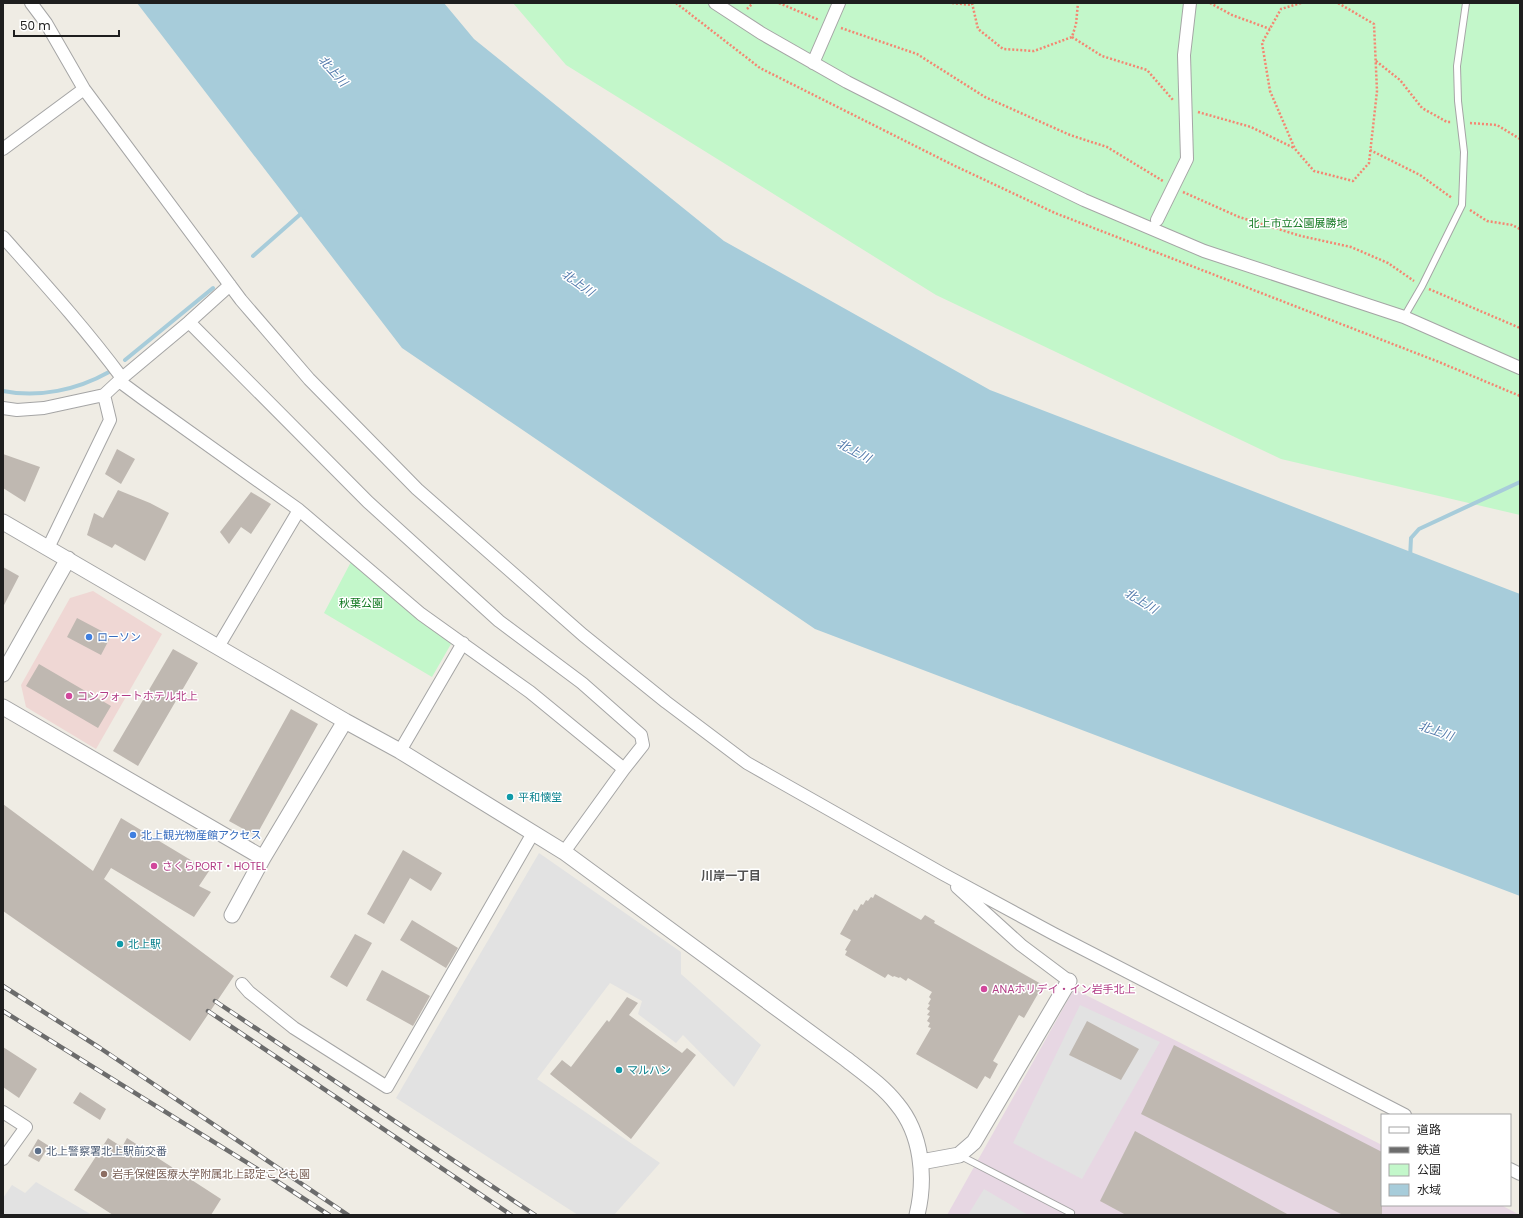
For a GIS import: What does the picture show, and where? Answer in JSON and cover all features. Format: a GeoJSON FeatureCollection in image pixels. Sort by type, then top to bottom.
{"type":"FeatureCollection","features":[{"type":"Feature","properties":{"kind":"street"},"geometry":{"type":"LineString","coordinates":[[31,3],[46,23],[84,89],[230,286],[309,379],[417,489],[583,635],[666,702],[747,763],[943,874],[1054,934],[1403,1114]]}},
{"type":"Feature","properties":{"kind":"street"},"geometry":{"type":"LineString","coordinates":[[717,3],[761,33],[874,96],[1084,200],[1204,251],[1404,317],[1520,368]]}},
{"type":"Feature","properties":{"kind":"street"},"geometry":{"type":"LineString","coordinates":[[813,63],[840,3]]}},
{"type":"Feature","properties":{"kind":"street"},"geometry":{"type":"LineString","coordinates":[[1157,220],[1187,159],[1184,55],[1190,3]]}},
{"type":"Feature","properties":{"kind":"street"},"geometry":{"type":"LineString","coordinates":[[3,149],[84,89]]}},
{"type":"Feature","properties":{"kind":"street"},"geometry":{"type":"LineString","coordinates":[[3,237],[88,333],[122,378],[230,286]]}},
{"type":"Feature","properties":{"kind":"street"},"geometry":{"type":"LineString","coordinates":[[189,322],[368,502],[499,621],[582,683],[640,735],[643,745],[564,852]]}},
{"type":"Feature","properties":{"kind":"street"},"geometry":{"type":"LineString","coordinates":[[3,408],[17,410],[44,408],[104,395],[119,381],[299,510],[421,614],[530,692],[624,769]]}},
{"type":"Feature","properties":{"kind":"street"},"geometry":{"type":"LineString","coordinates":[[48,548],[110,420],[104,395]]}},
{"type":"Feature","properties":{"kind":"street"},"geometry":{"type":"LineString","coordinates":[[218,647],[299,510]]}},
{"type":"Feature","properties":{"kind":"street"},"geometry":{"type":"LineString","coordinates":[[3,522],[400,751],[564,852],[874,1080],[898,1104],[913,1131],[921,1162],[920,1201],[917,1215]]}},
{"type":"Feature","properties":{"kind":"street"},"geometry":{"type":"LineString","coordinates":[[3,674],[68,559]]}},
{"type":"Feature","properties":{"kind":"street"},"geometry":{"type":"LineString","coordinates":[[400,751],[462,644]]}},
{"type":"Feature","properties":{"kind":"street"},"geometry":{"type":"LineString","coordinates":[[3,707],[263,858]]}},
{"type":"Feature","properties":{"kind":"street"},"geometry":{"type":"LineString","coordinates":[[232,915],[263,858],[346,721]]}},
{"type":"Feature","properties":{"kind":"street"},"geometry":{"type":"LineString","coordinates":[[242,984],[294,1028],[386,1087],[533,833]]}},
{"type":"Feature","properties":{"kind":"street"},"geometry":{"type":"LineString","coordinates":[[921,1162],[959,1155],[974,1142],[1069,981],[1022,945],[943,874]]}},
{"type":"Feature","properties":{"kind":"street"},"geometry":{"type":"LineString","coordinates":[[3,1112],[26,1127],[3,1159]]}},
{"type":"Feature","properties":{"kind":"street"},"geometry":{"type":"LineString","coordinates":[[1511,1170],[1520,1174]]}},
{"type":"Feature","properties":{"kind":"lane"},"geometry":{"type":"LineString","coordinates":[[1404,317],[1422,286],[1462,205],[1464,152],[1460,122],[1456,66],[1466,3]]}},
{"type":"Feature","properties":{"kind":"lane"},"geometry":{"type":"LineString","coordinates":[[959,1155],[1071,1213]]}},
{"type":"Feature","properties":{"kind":"path"},"geometry":{"type":"LineString","coordinates":[[779,3],[830,24],[917,54],[985,97],[1070,135],[1107,146],[1173,188],[1239,217],[1301,236],[1351,247],[1388,264],[1422,286],[1520,328]]}},
{"type":"Feature","properties":{"kind":"path"},"geometry":{"type":"LineString","coordinates":[[952,3],[972,4],[978,29],[1003,49],[1034,51],[1072,37]]}},
{"type":"Feature","properties":{"kind":"path"},"geometry":{"type":"LineString","coordinates":[[1072,37],[1076,24],[1078,3]]}},
{"type":"Feature","properties":{"kind":"path"},"geometry":{"type":"LineString","coordinates":[[1210,3],[1232,15],[1270,29]]}},
{"type":"Feature","properties":{"kind":"path"},"geometry":{"type":"LineString","coordinates":[[1301,3],[1281,9],[1262,43],[1270,91],[1294,149],[1314,171],[1353,181],[1369,163],[1377,91],[1374,24],[1338,3]]}},
{"type":"Feature","properties":{"kind":"path"},"geometry":{"type":"LineString","coordinates":[[1072,37],[1102,56],[1147,70],[1177,105]]}},
{"type":"Feature","properties":{"kind":"path"},"geometry":{"type":"LineString","coordinates":[[1375,61],[1400,80],[1422,108],[1446,122],[1497,125],[1520,139]]}},
{"type":"Feature","properties":{"kind":"path"},"geometry":{"type":"LineString","coordinates":[[1191,110],[1251,127],[1294,149]]}},
{"type":"Feature","properties":{"kind":"path"},"geometry":{"type":"LineString","coordinates":[[1370,150],[1420,175],[1487,221],[1512,225],[1520,229]]}},
{"type":"Feature","properties":{"kind":"shaded area"},"geometry":{"type":"Polygon","coordinates":[[[93,591],[162,634],[96,749],[26,707],[21,685],[70,598],[93,591]]]}},
{"type":"Feature","properties":{"kind":"shaded area"},"geometry":{"type":"Polygon","coordinates":[[[539,853],[681,952],[681,974],[761,1045],[734,1087],[683,1035],[676,1043],[638,1014],[642,1001],[610,983],[537,1079],[660,1163],[614,1215],[578,1215],[396,1098],[539,853]]]}},
{"type":"Feature","properties":{"kind":"shaded area"},"geometry":{"type":"Polygon","coordinates":[[[1074,989],[1381,1144],[1381,1206],[1503,1206],[1520,1215],[947,1215],[1074,989]]]}},
{"type":"Feature","properties":{"kind":"shaded area"},"geometry":{"type":"Polygon","coordinates":[[[1080,1005],[1160,1042],[1082,1179],[1013,1143],[1080,1005]]]}},
{"type":"Feature","properties":{"kind":"shaded area"},"geometry":{"type":"Polygon","coordinates":[[[36,1182],[92,1215],[3,1215],[3,1198],[12,1185],[25,1193],[36,1182]]]}},
{"type":"Feature","properties":{"kind":"shaded area"},"geometry":{"type":"Polygon","coordinates":[[[984,1189],[1028,1215],[968,1215],[984,1189]]]}},
{"type":"Feature","properties":{"kind":"green space","name":"北上市立公園展勝地"},"geometry":{"type":"Polygon","coordinates":[[[513,3],[1520,3],[1520,515],[1281,459],[936,295],[566,65],[513,3]]]}},
{"type":"Feature","properties":{"kind":"green space","name":"秋葉公園"},"geometry":{"type":"Polygon","coordinates":[[[352,560],[451,644],[432,677],[324,613],[352,560]]]}},
{"type":"Feature","properties":{"kind":"water","name":"北上川"},"geometry":{"type":"Polygon","coordinates":[[[137,3],[444,3],[474,39],[724,241],[990,390],[1520,594],[1520,896],[815,629],[402,348],[137,3]]]}},
{"type":"Feature","properties":{"kind":"building"},"geometry":{"type":"Polygon","coordinates":[[[117,449],[135,459],[121,484],[105,474],[117,449]]]}},
{"type":"Feature","properties":{"kind":"building"},"geometry":{"type":"Polygon","coordinates":[[[3,454],[40,467],[25,502],[3,488],[3,454]]]}},
{"type":"Feature","properties":{"kind":"building"},"geometry":{"type":"Polygon","coordinates":[[[118,490],[150,503],[169,513],[145,561],[115,544],[112,548],[87,535],[94,513],[103,518],[118,490]]]}},
{"type":"Feature","properties":{"kind":"building"},"geometry":{"type":"Polygon","coordinates":[[[251,492],[271,504],[251,534],[241,527],[229,544],[220,532],[251,492]]]}},
{"type":"Feature","properties":{"kind":"building"},"geometry":{"type":"Polygon","coordinates":[[[3,567],[19,576],[3,607],[3,567]]]}},
{"type":"Feature","properties":{"kind":"building","name":"ローソン"},"geometry":{"type":"Polygon","coordinates":[[[77,618],[111,636],[101,655],[67,637],[77,618]]]}},
{"type":"Feature","properties":{"kind":"building"},"geometry":{"type":"Polygon","coordinates":[[[173,649],[198,663],[138,766],[113,751],[173,649]]]}},
{"type":"Feature","properties":{"kind":"building","name":"コンフォートホテル北上"},"geometry":{"type":"Polygon","coordinates":[[[39,664],[111,706],[98,728],[26,686],[39,664]]]}},
{"type":"Feature","properties":{"kind":"building"},"geometry":{"type":"Polygon","coordinates":[[[291,709],[318,724],[256,836],[229,821],[291,709]]]}},
{"type":"Feature","properties":{"kind":"building","name":"北上駅"},"geometry":{"type":"Polygon","coordinates":[[[3,804],[93,871],[121,818],[209,871],[199,886],[211,892],[194,917],[111,868],[104,879],[234,976],[190,1041],[3,911],[3,804]]]}},
{"type":"Feature","properties":{"kind":"building"},"geometry":{"type":"Polygon","coordinates":[[[403,850],[442,873],[431,891],[410,878],[384,924],[367,914],[403,850]]]}},
{"type":"Feature","properties":{"kind":"building","name":"ANAホリデイ・イン岩手北上"},"geometry":{"type":"Polygon","coordinates":[[[875,894],[921,920],[925,915],[935,921],[934,923],[1043,985],[1024,1018],[1019,1015],[993,1061],[998,1064],[990,1079],[985,1076],[977,1089],[916,1054],[931,1028],[928,1027],[930,1023],[927,1021],[930,1016],[927,1015],[930,1011],[927,1009],[930,1005],[928,1004],[931,999],[929,997],[932,992],[908,978],[906,981],[900,977],[893,977],[888,974],[885,978],[845,955],[847,951],[845,950],[851,940],[840,934],[854,909],[857,911],[861,904],[863,905],[866,900],[868,901],[871,897],[873,898],[875,894]]]}},
{"type":"Feature","properties":{"kind":"building"},"geometry":{"type":"Polygon","coordinates":[[[412,920],[458,948],[446,968],[400,940],[412,920]]]}},
{"type":"Feature","properties":{"kind":"building"},"geometry":{"type":"Polygon","coordinates":[[[355,934],[372,943],[347,987],[330,977],[355,934]]]}},
{"type":"Feature","properties":{"kind":"building"},"geometry":{"type":"Polygon","coordinates":[[[382,970],[430,996],[413,1026],[366,1000],[382,970]]]}},
{"type":"Feature","properties":{"kind":"building","name":"マルハン"},"geometry":{"type":"Polygon","coordinates":[[[627,997],[638,1003],[629,1015],[682,1053],[687,1048],[696,1055],[631,1139],[550,1074],[562,1060],[571,1067],[607,1020],[609,1022],[627,997]]]}},
{"type":"Feature","properties":{"kind":"building"},"geometry":{"type":"Polygon","coordinates":[[[1087,1021],[1139,1049],[1121,1080],[1069,1055],[1087,1021]]]}},
{"type":"Feature","properties":{"kind":"building"},"geometry":{"type":"Polygon","coordinates":[[[1174,1045],[1381,1151],[1382,1215],[1343,1215],[1141,1114],[1174,1045]]]}},
{"type":"Feature","properties":{"kind":"building"},"geometry":{"type":"Polygon","coordinates":[[[3,1047],[37,1069],[19,1098],[3,1087],[3,1047]]]}},
{"type":"Feature","properties":{"kind":"building"},"geometry":{"type":"Polygon","coordinates":[[[80,1092],[106,1109],[100,1120],[73,1103],[80,1092]]]}},
{"type":"Feature","properties":{"kind":"building"},"geometry":{"type":"Polygon","coordinates":[[[1135,1131],[1289,1215],[1126,1215],[1100,1201],[1135,1131]]]}},
{"type":"Feature","properties":{"kind":"building"},"geometry":{"type":"Polygon","coordinates":[[[108,1138],[122,1147],[127,1138],[221,1199],[211,1215],[113,1215],[74,1190],[108,1138]]]}},
{"type":"Feature","properties":{"kind":"building","name":"北上警察署北上駅前交番"},"geometry":{"type":"Polygon","coordinates":[[[38,1139],[49,1146],[39,1162],[28,1156],[38,1139]]]}},
{"type":"Feature","properties":{"kind":"waterway"},"geometry":{"type":"LineString","coordinates":[[253,256],[304,211]]}},
{"type":"Feature","properties":{"kind":"waterway"},"geometry":{"type":"LineString","coordinates":[[125,360],[213,288]]}},
{"type":"Feature","properties":{"kind":"waterway"},"geometry":{"type":"LineString","coordinates":[[3,391],[30,394],[58,391],[84,384],[109,372]]}},
{"type":"Feature","properties":{"kind":"waterway"},"geometry":{"type":"LineString","coordinates":[[1410,558],[1411,538],[1419,529],[1520,482]]}},
{"type":"Feature","properties":{"kind":"railway"},"geometry":{"type":"LineString","coordinates":[[3,986],[100,1048],[348,1215]]}},
{"type":"Feature","properties":{"kind":"railway"},"geometry":{"type":"LineString","coordinates":[[215,1001],[535,1215]]}},
{"type":"Feature","properties":{"kind":"railway"},"geometry":{"type":"LineString","coordinates":[[3,1011],[329,1215]]}},
{"type":"Feature","properties":{"kind":"railway"},"geometry":{"type":"LineString","coordinates":[[208,1011],[511,1215]]}},
{"type":"Feature","properties":{"kind":"place","name":"ローソン"},"geometry":{"type":"Point","coordinates":[89,637]}},
{"type":"Feature","properties":{"kind":"place","name":"コンフォートホテル北上"},"geometry":{"type":"Point","coordinates":[69,696]}},
{"type":"Feature","properties":{"kind":"place","name":"平和懐堂"},"geometry":{"type":"Point","coordinates":[510,797]}},
{"type":"Feature","properties":{"kind":"place","name":"北上観光物産館アクセス"},"geometry":{"type":"Point","coordinates":[133,835]}},
{"type":"Feature","properties":{"kind":"place","name":"さくらPORT・HOTEL"},"geometry":{"type":"Point","coordinates":[154,866]}},
{"type":"Feature","properties":{"kind":"place","name":"北上駅"},"geometry":{"type":"Point","coordinates":[120,944]}},
{"type":"Feature","properties":{"kind":"place","name":"ANAホリデイ・イン岩手北上"},"geometry":{"type":"Point","coordinates":[984,989]}},
{"type":"Feature","properties":{"kind":"place","name":"マルハン"},"geometry":{"type":"Point","coordinates":[619,1070]}},
{"type":"Feature","properties":{"kind":"place","name":"北上警察署北上駅前交番"},"geometry":{"type":"Point","coordinates":[38,1151]}},
{"type":"Feature","properties":{"kind":"place","name":"岩手保健医療大学附属北上認定こども園"},"geometry":{"type":"Point","coordinates":[104,1174]}},
{"type":"Feature","properties":{"kind":"district","name":"川岸一丁目"},"geometry":{"type":"Point","coordinates":[731,876]}}]}
